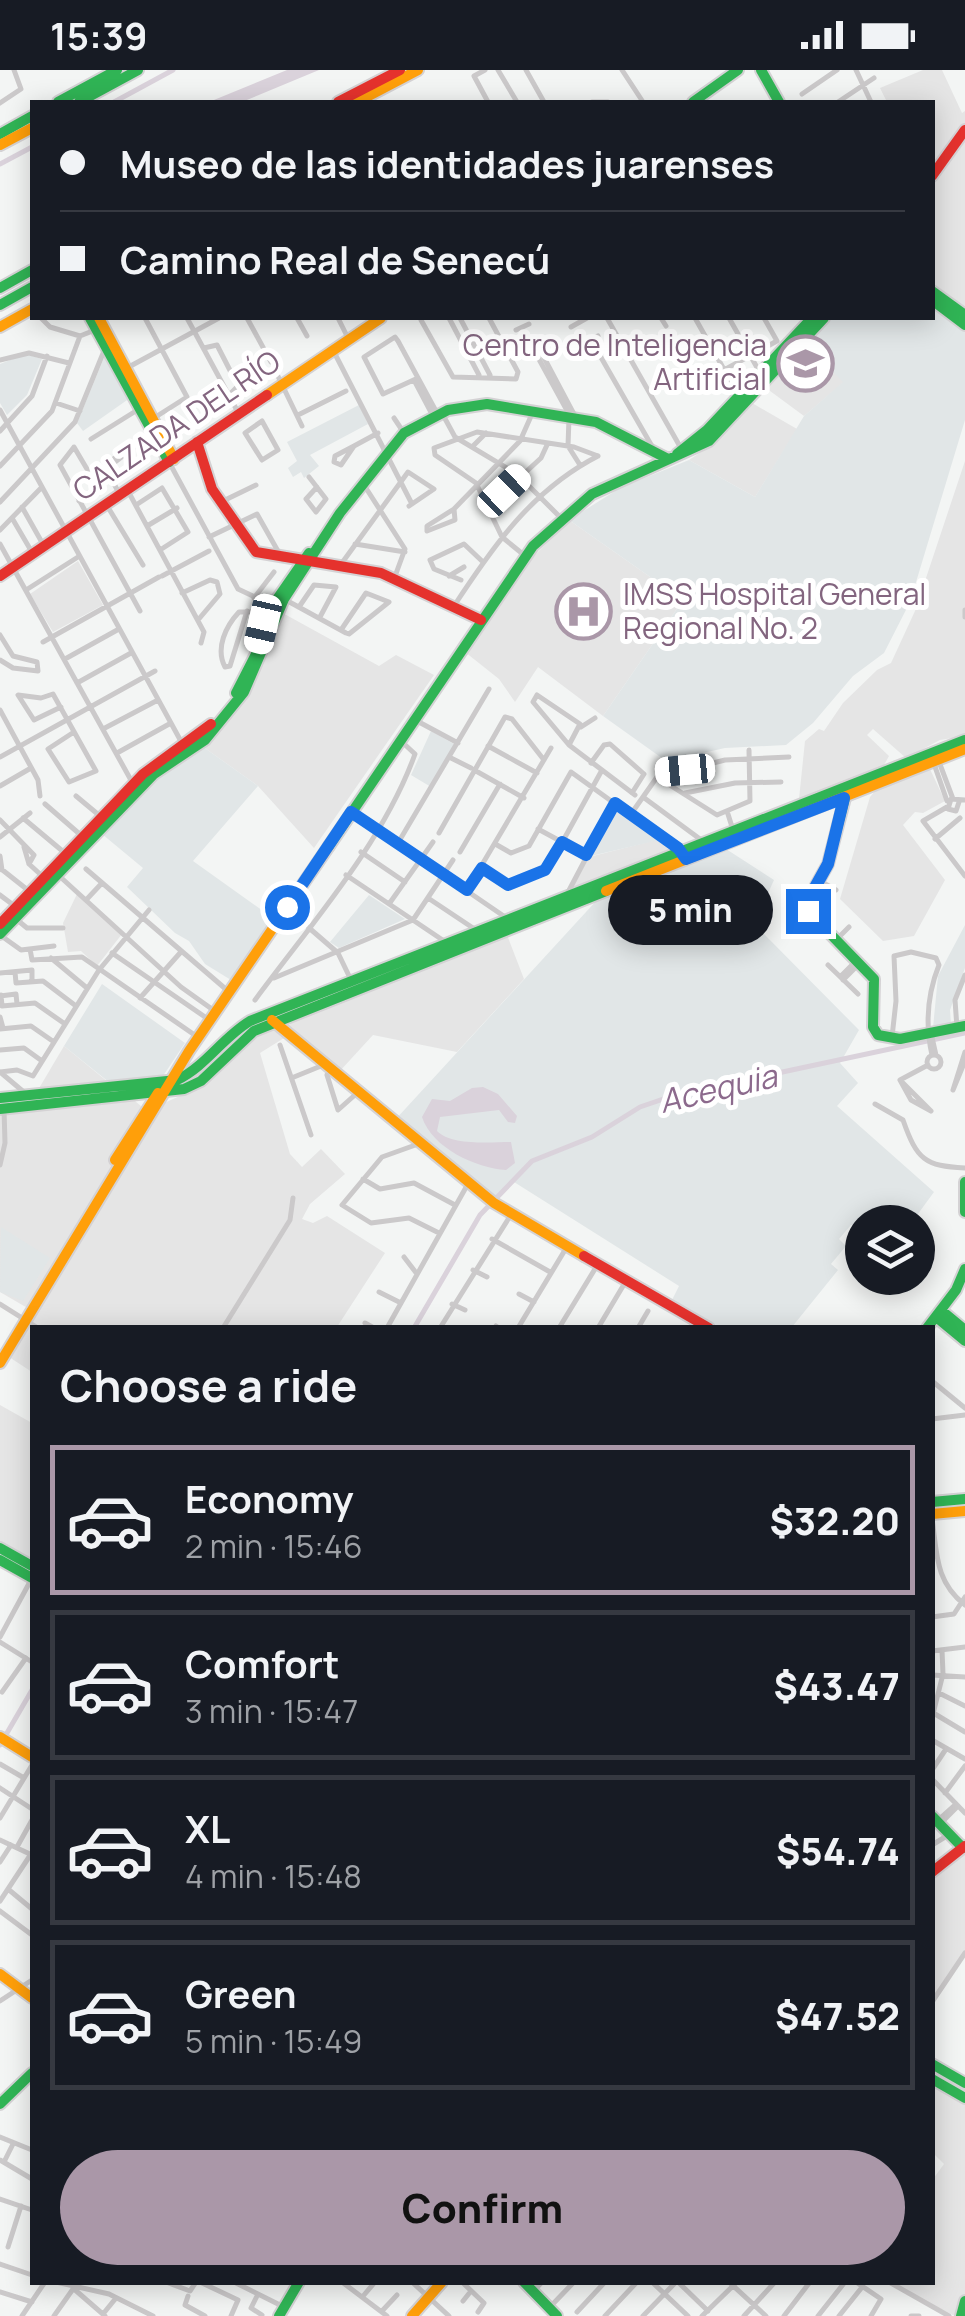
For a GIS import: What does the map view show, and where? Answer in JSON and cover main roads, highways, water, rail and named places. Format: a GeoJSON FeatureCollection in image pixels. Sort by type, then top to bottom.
{"type":"FeatureCollection","features":[{"type":"Feature","properties":{"kind":"main road"},"geometry":{"type":"LineString","coordinates":[[62,100],[118,70]]}},
{"type":"Feature","properties":{"kind":"main road"},"geometry":{"type":"LineString","coordinates":[[82,100],[138,70]]}},
{"type":"Feature","properties":{"kind":"main road"},"geometry":{"type":"LineString","coordinates":[[342,100],[400,70]]}},
{"type":"Feature","properties":{"kind":"main road"},"geometry":{"type":"LineString","coordinates":[[361,100],[418,70]]}},
{"type":"Feature","properties":{"kind":"main road"},"geometry":{"type":"LineString","coordinates":[[754,70],[771,100]]}},
{"type":"Feature","properties":{"kind":"main road"},"geometry":{"type":"LineString","coordinates":[[762,70],[778,100]]}},
{"type":"Feature","properties":{"kind":"main road"},"geometry":{"type":"LineString","coordinates":[[696,100],[731,72]]}},
{"type":"Feature","properties":{"kind":"main road"},"geometry":{"type":"LineString","coordinates":[[0,134],[30,117]]}},
{"type":"Feature","properties":{"kind":"main road"},"geometry":{"type":"LineString","coordinates":[[935,162],[965,121]]}},
{"type":"Feature","properties":{"kind":"main road"},"geometry":{"type":"LineString","coordinates":[[0,146],[30,129]]}},
{"type":"Feature","properties":{"kind":"main road"},"geometry":{"type":"LineString","coordinates":[[935,172],[965,130]]}},
{"type":"Feature","properties":{"kind":"main road"},"geometry":{"type":"LineString","coordinates":[[0,294],[30,279]]}},
{"type":"Feature","properties":{"kind":"main road"},"geometry":{"type":"LineString","coordinates":[[935,292],[965,315]]}},
{"type":"Feature","properties":{"kind":"main road"},"geometry":{"type":"LineString","coordinates":[[935,302],[965,325]]}},
{"type":"Feature","properties":{"kind":"main road"},"geometry":{"type":"LineString","coordinates":[[0,327],[30,310]]}},
{"type":"Feature","properties":{"kind":"main road","name":"CALZADA DEL RÍO"},"geometry":{"type":"LineString","coordinates":[[0,576],[334,352],[374,320]]}},
{"type":"Feature","properties":{"kind":"main road"},"geometry":{"type":"LineString","coordinates":[[0,1363],[22,1318],[146,1110],[187,1057],[525,556],[560,518],[600,489],[708,441],[764,376],[780,346],[806,320]]}},
{"type":"Feature","properties":{"kind":"main road"},"geometry":{"type":"LineString","coordinates":[[677,455],[822,320]]}},
{"type":"Feature","properties":{"kind":"main road"},"geometry":{"type":"LineString","coordinates":[[98,323],[106,345],[123,370]]}},
{"type":"Feature","properties":{"kind":"main road"},"geometry":{"type":"LineString","coordinates":[[98,323],[172,460]]}},
{"type":"Feature","properties":{"kind":"main road"},"geometry":{"type":"LineString","coordinates":[[259,655],[267,613],[299,566],[386,451],[404,432],[437,414],[482,404],[603,424],[640,436],[655,451],[677,455]]}},
{"type":"Feature","properties":{"kind":"main road"},"geometry":{"type":"LineString","coordinates":[[143,407],[154,418],[172,460]]}},
{"type":"Feature","properties":{"kind":"main road"},"geometry":{"type":"LineString","coordinates":[[197,442],[220,502],[256,552],[299,566],[393,580],[482,620]]}},
{"type":"Feature","properties":{"kind":"main road"},"geometry":{"type":"LineString","coordinates":[[55,872],[66,854],[95,830],[102,817],[203,737],[248,688],[299,566]]}},
{"type":"Feature","properties":{"kind":"main road"},"geometry":{"type":"LineString","coordinates":[[1,1105],[38,1106],[133,1097],[200,1081],[240,1039],[477,936],[508,927],[508,919],[706,846],[965,740]]}},
{"type":"Feature","properties":{"kind":"main road"},"geometry":{"type":"LineString","coordinates":[[706,846],[733,830],[965,749]]}},
{"type":"Feature","properties":{"kind":"main road"},"geometry":{"type":"LineString","coordinates":[[5,922],[136,787]]}},
{"type":"Feature","properties":{"kind":"main road"},"geometry":{"type":"LineString","coordinates":[[843,792],[820,881],[808,911],[875,984],[874,1031],[892,1040],[930,1036],[961,1027]]}},
{"type":"Feature","properties":{"kind":"main road"},"geometry":{"type":"LineString","coordinates":[[477,936],[526,924],[683,855]]}},
{"type":"Feature","properties":{"kind":"main road"},"geometry":{"type":"LineString","coordinates":[[526,924],[525,917],[550,902]]}},
{"type":"Feature","properties":{"kind":"main road"},"geometry":{"type":"LineString","coordinates":[[1,1105],[28,1095],[164,1088],[196,1071],[242,1025],[382,968],[449,948]]}},
{"type":"Feature","properties":{"kind":"main road"},"geometry":{"type":"LineString","coordinates":[[362,989],[383,977],[382,968]]}},
{"type":"Feature","properties":{"kind":"main road"},"geometry":{"type":"LineString","coordinates":[[303,1000],[275,1016],[284,1041],[358,1093],[491,1200],[704,1325]]}},
{"type":"Feature","properties":{"kind":"main road"},"geometry":{"type":"LineString","coordinates":[[187,1057],[196,1071]]}},
{"type":"Feature","properties":{"kind":"main road"},"geometry":{"type":"LineString","coordinates":[[0,1352],[164,1088]]}},
{"type":"Feature","properties":{"kind":"main road"},"geometry":{"type":"LineString","coordinates":[[133,1097],[146,1110]]}},
{"type":"Feature","properties":{"kind":"main road"},"geometry":{"type":"LineString","coordinates":[[965,1182],[965,1212]]}},
{"type":"Feature","properties":{"kind":"main road"},"geometry":{"type":"LineString","coordinates":[[929,1325],[965,1269]]}},
{"type":"Feature","properties":{"kind":"main road"},"geometry":{"type":"LineString","coordinates":[[938,1314],[964,1335]]}},
{"type":"Feature","properties":{"kind":"main road"},"geometry":{"type":"LineString","coordinates":[[935,1508],[948,1501],[965,1499]]}},
{"type":"Feature","properties":{"kind":"main road"},"geometry":{"type":"LineString","coordinates":[[935,1510],[965,1512]]}},
{"type":"Feature","properties":{"kind":"main road"},"geometry":{"type":"LineString","coordinates":[[0,1548],[30,1565]]}},
{"type":"Feature","properties":{"kind":"main road"},"geometry":{"type":"LineString","coordinates":[[0,1560],[30,1577]]}},
{"type":"Feature","properties":{"kind":"main road"},"geometry":{"type":"LineString","coordinates":[[4,1739],[30,1756]]}},
{"type":"Feature","properties":{"kind":"main road"},"geometry":{"type":"LineString","coordinates":[[935,1870],[964,1848],[937,1820]]}},
{"type":"Feature","properties":{"kind":"main road"},"geometry":{"type":"LineString","coordinates":[[0,1974],[30,1996]]}},
{"type":"Feature","properties":{"kind":"main road"},"geometry":{"type":"LineString","coordinates":[[935,2066],[965,2082]]}},
{"type":"Feature","properties":{"kind":"main road"},"geometry":{"type":"LineString","coordinates":[[0,2101],[30,2072]]}},
{"type":"Feature","properties":{"kind":"main road"},"geometry":{"type":"LineString","coordinates":[[935,2081],[965,2098]]}},
{"type":"Feature","properties":{"kind":"main road"},"geometry":{"type":"LineString","coordinates":[[282,2312],[297,2285]]}},
{"type":"Feature","properties":{"kind":"main road"},"geometry":{"type":"LineString","coordinates":[[412,2316],[439,2285]]}},
{"type":"Feature","properties":{"kind":"main road"},"geometry":{"type":"LineString","coordinates":[[537,2287],[552,2313]]}},
{"type":"Feature","properties":{"kind":"main road"},"geometry":{"type":"LineString","coordinates":[[961,2316],[965,2302]]}},
{"type":"Feature","properties":{"kind":"waterway"},"geometry":{"type":"LineString","coordinates":[[118,100],[173,70]]}},
{"type":"Feature","properties":{"kind":"waterway"},"geometry":{"type":"LineString","coordinates":[[0,164],[30,148]]}},
{"type":"Feature","properties":{"kind":"waterway","name":"Acequia"},"geometry":{"type":"LineString","coordinates":[[416,1325],[480,1215],[532,1161],[592,1137],[640,1107],[675,1095],[965,1033]]}},
{"type":"Feature","properties":{"kind":"waterway"},"geometry":{"type":"LineString","coordinates":[[0,1745],[30,1693]]}},
{"type":"Feature","properties":{"kind":"place","name":"Centro de Inteligencia Artificial"},"geometry":{"type":"Point","coordinates":[806,363]}},
{"type":"Feature","properties":{"kind":"place","name":"IMSS Hospital General Regional No. 2"},"geometry":{"type":"Point","coordinates":[584,612]}}]}
